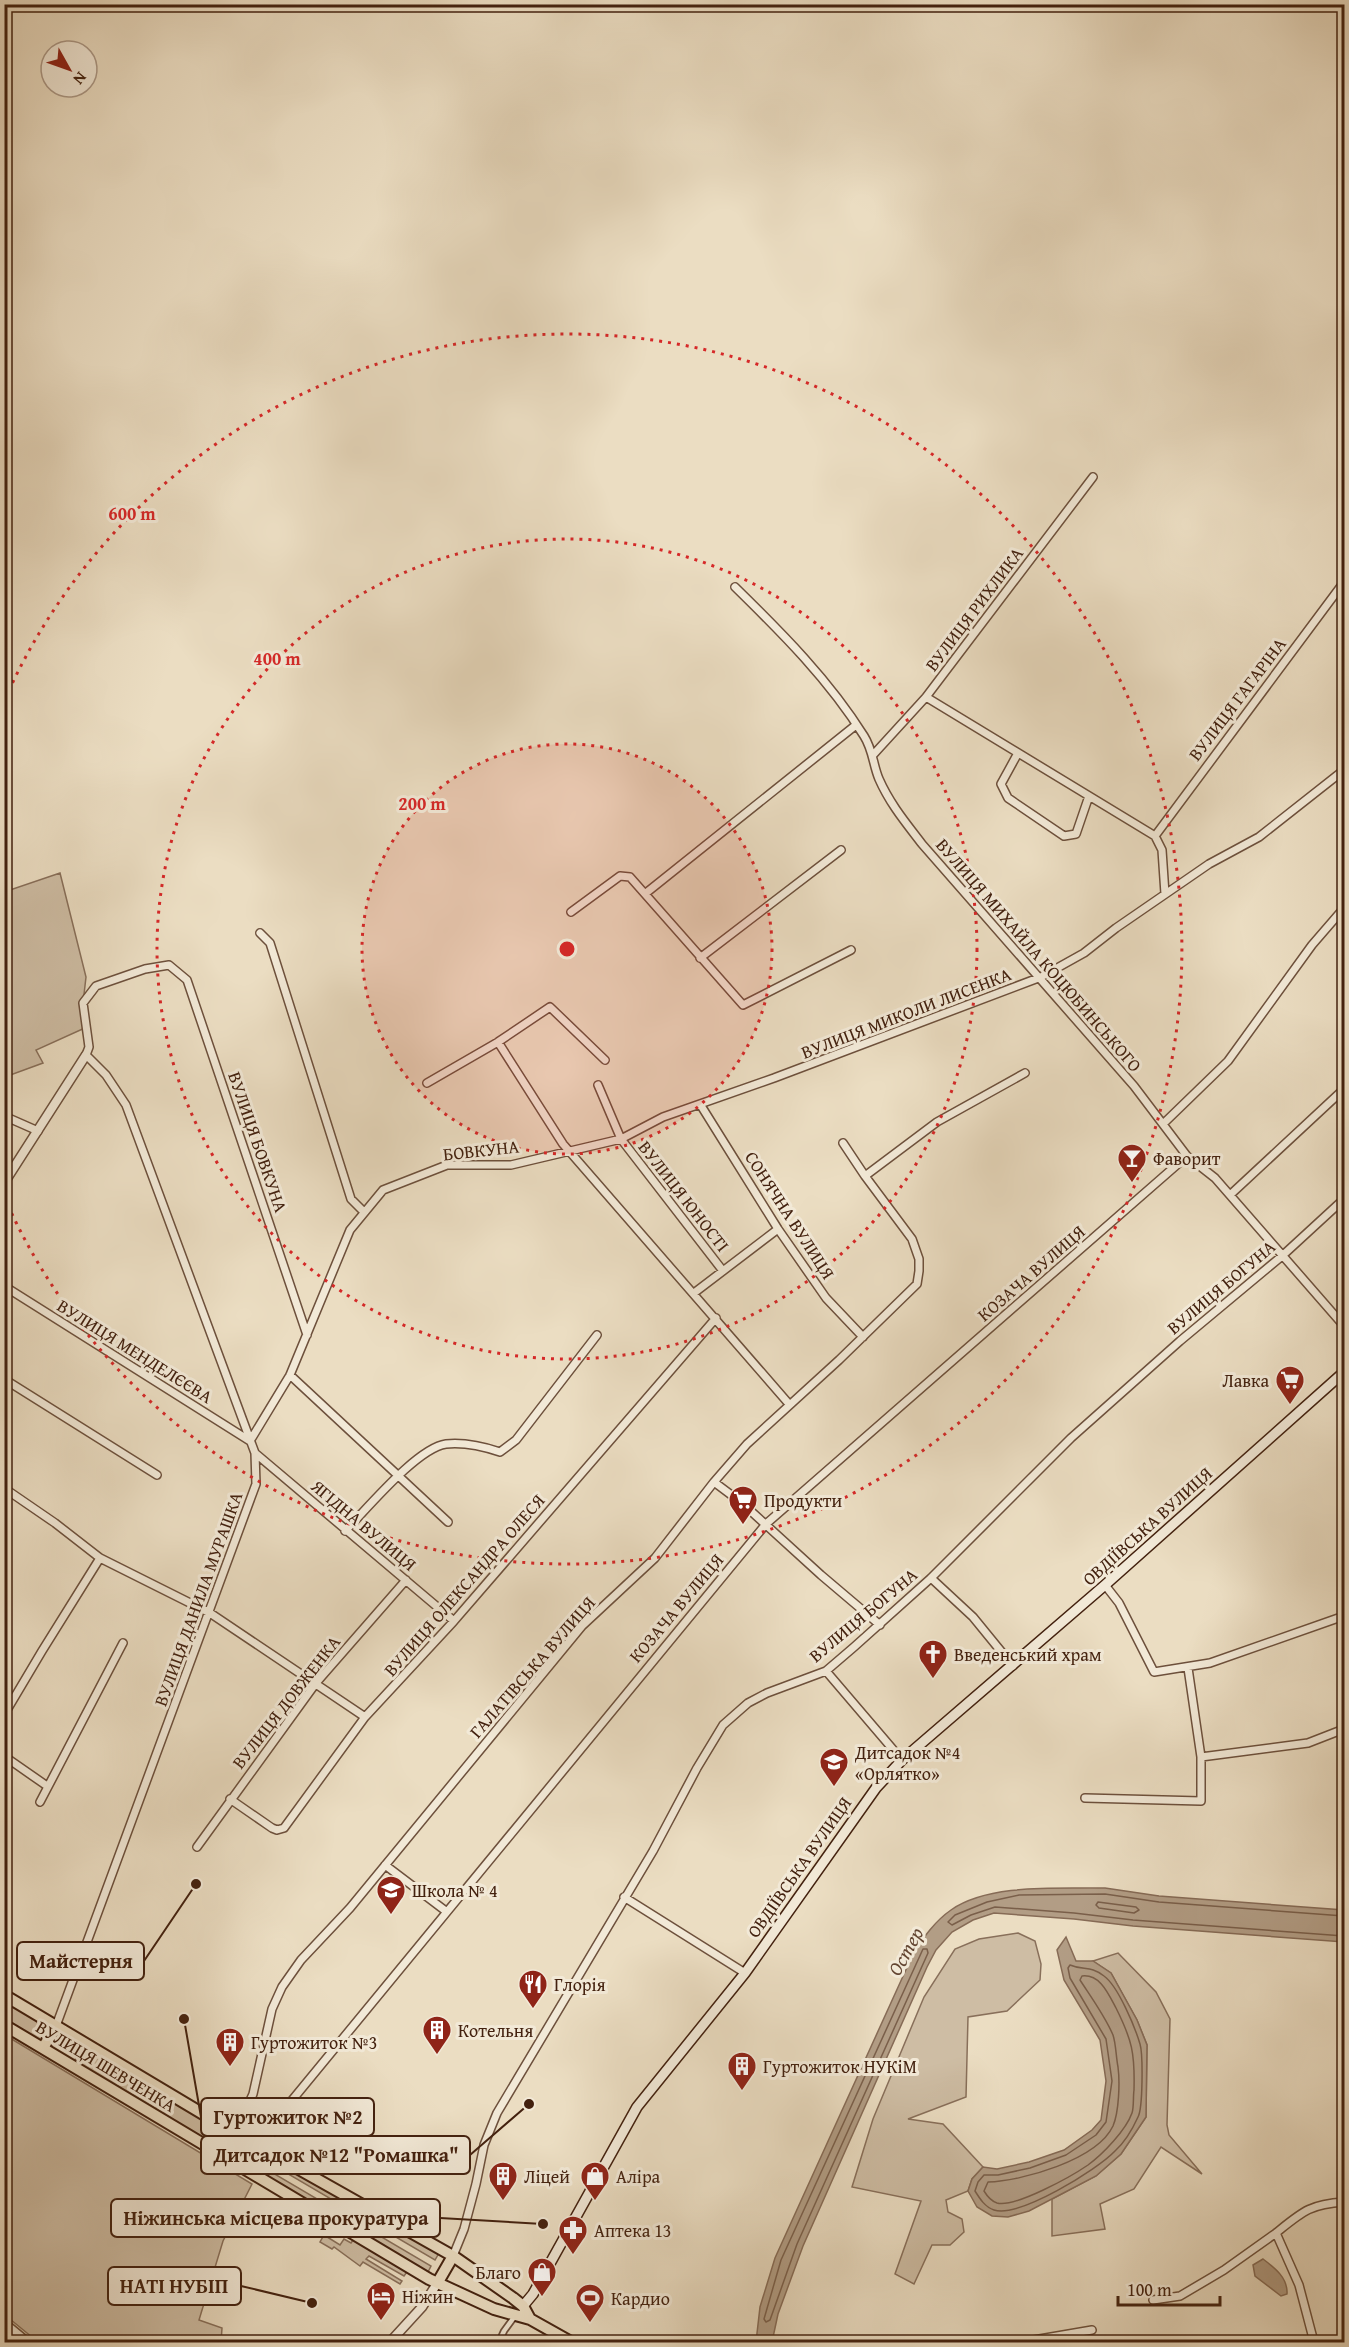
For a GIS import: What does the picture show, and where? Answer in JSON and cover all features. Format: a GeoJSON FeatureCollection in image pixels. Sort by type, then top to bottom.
{"type":"FeatureCollection","features":[{"type":"Feature","properties":{"kind":"main road","name":"ОВДІЇВСЬКА ВУЛИЦЯ"},"geometry":{"type":"LineString","coordinates":[[523,2306],[533,2294],[632,2114],[745,1973],[865,1802],[902,1760],[1105,1586],[1344,1372]]}},
{"type":"Feature","properties":{"kind":"main road","name":"ВУЛИЦЯ ШЕВЧЕНКА"},"geometry":{"type":"LineString","coordinates":[[4,1995],[235,2133],[453,2256],[523,2306]]}},
{"type":"Feature","properties":{"kind":"main road","name":"ВУЛИЦЯ ШЕВЧЕНКА"},"geometry":{"type":"LineString","coordinates":[[4,2025],[438,2282],[494,2309],[530,2319]]}},
{"type":"Feature","properties":{"kind":"main road"},"geometry":{"type":"LineString","coordinates":[[43,2048],[56,2026]]}},
{"type":"Feature","properties":{"kind":"main road"},"geometry":{"type":"LineString","coordinates":[[241,2167],[256,2144]]}},
{"type":"Feature","properties":{"kind":"main road"},"geometry":{"type":"LineString","coordinates":[[438,2282],[453,2256]]}},
{"type":"Feature","properties":{"kind":"main road"},"geometry":{"type":"LineString","coordinates":[[515,2316],[523,2306],[530,2319],[571,2343]]}},
{"type":"Feature","properties":{"kind":"street","name":"ВУЛИЦЯ РИХЛИКА"},"geometry":{"type":"LineString","coordinates":[[873,755],[926,697],[1093,477]]}},
{"type":"Feature","properties":{"kind":"street","name":"ВУЛИЦЯ ГАГАРІНА"},"geometry":{"type":"LineString","coordinates":[[1155,836],[1344,582]]}},
{"type":"Feature","properties":{"kind":"street","name":"ВУЛИЦЯ МИХАЙЛА КОЦЮБИНСЬКОГО"},"geometry":{"type":"LineString","coordinates":[[735,587],[774,625],[828,685],[856,725],[873,755],[879,778],[895,809],[1134,1086],[1187,1156],[1215,1178],[1344,1326]]}},
{"type":"Feature","properties":{"kind":"street"},"geometry":{"type":"LineString","coordinates":[[926,697],[1155,836],[1162,849],[1165,894]]}},
{"type":"Feature","properties":{"kind":"street"},"geometry":{"type":"LineString","coordinates":[[646,893],[856,725]]}},
{"type":"Feature","properties":{"kind":"street"},"geometry":{"type":"LineString","coordinates":[[1018,753],[1001,784],[1008,798],[1064,836],[1076,834],[1089,796]]}},
{"type":"Feature","properties":{"kind":"street","name":"ВУЛИЦЯ МИКОЛИ ЛИСЕНКА"},"geometry":{"type":"LineString","coordinates":[[570,1151],[621,1139],[663,1117],[1041,978],[1084,953],[1209,864],[1259,837],[1344,770]]}},
{"type":"Feature","properties":{"kind":"street"},"geometry":{"type":"LineString","coordinates":[[700,958],[841,850]]}},
{"type":"Feature","properties":{"kind":"street"},"geometry":{"type":"LineString","coordinates":[[571,912],[620,876],[630,877],[743,1005],[851,950]]}},
{"type":"Feature","properties":{"kind":"street"},"geometry":{"type":"LineString","coordinates":[[1163,1124],[1228,1061],[1312,945],[1344,908]]}},
{"type":"Feature","properties":{"kind":"street"},"geometry":{"type":"LineString","coordinates":[[260,933],[270,943],[351,1198],[364,1212]]}},
{"type":"Feature","properties":{"kind":"street","name":"ВУЛИЦЯ БОВКУНА"},"geometry":{"type":"LineString","coordinates":[[86,1055],[89,1047],[83,1003],[96,986],[145,969],[169,965],[187,980],[307,1335]]}},
{"type":"Feature","properties":{"kind":"street"},"geometry":{"type":"LineString","coordinates":[[427,1083],[498,1042],[550,1007],[605,1060]]}},
{"type":"Feature","properties":{"kind":"street"},"geometry":{"type":"LineString","coordinates":[[498,1042],[563,1144],[789,1404]]}},
{"type":"Feature","properties":{"kind":"street"},"geometry":{"type":"LineString","coordinates":[[4,1183],[86,1055]]}},
{"type":"Feature","properties":{"kind":"street","name":"ВУЛИЦЯ ДАНИЛА МУРАШКА"},"geometry":{"type":"LineString","coordinates":[[56,2026],[256,1484],[255,1453],[126,1105],[106,1075],[86,1055]]}},
{"type":"Feature","properties":{"kind":"street"},"geometry":{"type":"LineString","coordinates":[[865,1176],[937,1122],[1025,1073]]}},
{"type":"Feature","properties":{"kind":"street","name":"ВУЛИЦЯ ЮНОСТІ"},"geometry":{"type":"LineString","coordinates":[[598,1085],[621,1139],[723,1271]]}},
{"type":"Feature","properties":{"kind":"street"},"geometry":{"type":"LineString","coordinates":[[1230,1195],[1344,1089]]}},
{"type":"Feature","properties":{"kind":"street","name":"СОНЯЧНА ВУЛИЦЯ"},"geometry":{"type":"LineString","coordinates":[[700,1104],[778,1229],[826,1298],[862,1337]]}},
{"type":"Feature","properties":{"kind":"street"},"geometry":{"type":"LineString","coordinates":[[4,1116],[38,1131]]}},
{"type":"Feature","properties":{"kind":"street","name":"ГАЛАТІВСЬКА ВУЛИЦЯ"},"geometry":{"type":"LineString","coordinates":[[235,2133],[253,2094],[270,2018],[282,1987],[301,1960],[330,1930],[582,1626],[655,1558],[714,1482],[747,1444],[917,1284],[920,1271],[919,1259],[912,1239],[843,1143]]}},
{"type":"Feature","properties":{"kind":"street","name":"БОВКУНА"},"geometry":{"type":"LineString","coordinates":[[250,1441],[290,1375],[350,1230],[383,1190],[447,1166],[511,1164],[570,1151]]}},
{"type":"Feature","properties":{"kind":"street","name":"КОЗАЧА ВУЛИЦЯ"},"geometry":{"type":"LineString","coordinates":[[256,2144],[766,1524],[1187,1156]]}},
{"type":"Feature","properties":{"kind":"street","name":"ВУЛИЦЯ БОГУНА"},"geometry":{"type":"LineString","coordinates":[[453,2256],[464,2229],[484,2145],[497,2113],[653,1851],[697,1768],[723,1725],[748,1703],[767,1693],[826,1671],[931,1578],[1071,1438],[1180,1341],[1282,1256],[1344,1199]]}},
{"type":"Feature","properties":{"kind":"street","name":"ВУЛИЦЯ ЮНОСТІ"},"geometry":{"type":"LineString","coordinates":[[694,1293],[778,1229]]}},
{"type":"Feature","properties":{"kind":"street","name":"ВУЛИЦЯ МЕНДЕЛЄЄВА"},"geometry":{"type":"LineString","coordinates":[[5,1289],[250,1441]]}},
{"type":"Feature","properties":{"kind":"street","name":"ВУЛИЦЯ ОЛЕКСАНДРА ОЛЕСЯ"},"geometry":{"type":"LineString","coordinates":[[230,1798],[272,1828],[277,1830],[284,1828],[365,1717],[454,1621],[716,1318]]}},
{"type":"Feature","properties":{"kind":"street"},"geometry":{"type":"LineString","coordinates":[[345,1531],[427,1451],[444,1444],[475,1444],[500,1452],[516,1440],[597,1335]]}},
{"type":"Feature","properties":{"kind":"street"},"geometry":{"type":"LineString","coordinates":[[290,1375],[448,1522]]}},
{"type":"Feature","properties":{"kind":"street"},"geometry":{"type":"LineString","coordinates":[[4,1379],[157,1475]]}},
{"type":"Feature","properties":{"kind":"street","name":"ЯГІДНА ВУЛИЦЯ"},"geometry":{"type":"LineString","coordinates":[[255,1453],[454,1621]]}},
{"type":"Feature","properties":{"kind":"street"},"geometry":{"type":"LineString","coordinates":[[714,1482],[766,1524],[880,1625]]}},
{"type":"Feature","properties":{"kind":"street"},"geometry":{"type":"LineString","coordinates":[[4,1488],[56,1523],[100,1558],[210,1613],[365,1717]]}},
{"type":"Feature","properties":{"kind":"street"},"geometry":{"type":"LineString","coordinates":[[4,1715],[100,1558]]}},
{"type":"Feature","properties":{"kind":"street"},"geometry":{"type":"LineString","coordinates":[[931,1578],[973,1617],[1013,1666]]}},
{"type":"Feature","properties":{"kind":"street","name":"ВУЛИЦЯ ДОВЖЕНКА"},"geometry":{"type":"LineString","coordinates":[[197,1847],[230,1798],[316,1683],[406,1580]]}},
{"type":"Feature","properties":{"kind":"street"},"geometry":{"type":"LineString","coordinates":[[1105,1586],[1119,1603],[1154,1672],[1188,1668],[1243,1653],[1344,1616]]}},
{"type":"Feature","properties":{"kind":"street"},"geometry":{"type":"LineString","coordinates":[[40,1802],[123,1642]]}},
{"type":"Feature","properties":{"kind":"street"},"geometry":{"type":"LineString","coordinates":[[1086,1798],[1201,1801],[1201,1757],[1188,1668]]}},
{"type":"Feature","properties":{"kind":"street"},"geometry":{"type":"LineString","coordinates":[[826,1671],[902,1760]]}},
{"type":"Feature","properties":{"kind":"street"},"geometry":{"type":"LineString","coordinates":[[1201,1757],[1308,1743],[1344,1729]]}},
{"type":"Feature","properties":{"kind":"street"},"geometry":{"type":"LineString","coordinates":[[4,1756],[47,1786]]}},
{"type":"Feature","properties":{"kind":"street"},"geometry":{"type":"LineString","coordinates":[[385,1864],[447,1912]]}},
{"type":"Feature","properties":{"kind":"street"},"geometry":{"type":"LineString","coordinates":[[624,1898],[745,1973]]}},
{"type":"Feature","properties":{"kind":"street"},"geometry":{"type":"LineString","coordinates":[[1153,2300],[1180,2296],[1224,2270],[1302,2212],[1315,2206],[1344,2202]]}},
{"type":"Feature","properties":{"kind":"street"},"geometry":{"type":"LineString","coordinates":[[1276,2233],[1299,2285],[1314,2343]]}},
{"type":"Feature","properties":{"kind":"street"},"geometry":{"type":"LineString","coordinates":[[390,2343],[422,2307],[438,2282]]}},
{"type":"Feature","properties":{"kind":"street"},"geometry":{"type":"LineString","coordinates":[[499,2343],[504,2331],[515,2316]]}},
{"type":"Feature","properties":{"kind":"street"},"geometry":{"type":"LineString","coordinates":[[4,2323],[27,2343]]}},
{"type":"Feature","properties":{"kind":"street"},"geometry":{"type":"LineString","coordinates":[[1022,2343],[1092,2330]]}},
{"type":"Feature","properties":{"kind":"shaded area"},"geometry":{"type":"Polygon","coordinates":[[[60,873],[86,977],[83,1003],[87,1027],[36,1050],[43,1063],[5,1077],[4,892],[60,873]]]}},
{"type":"Feature","properties":{"kind":"shaded area"},"geometry":{"type":"Polygon","coordinates":[[[1018,1933],[1035,1941],[1041,1964],[1040,1980],[1007,2011],[968,2017],[966,2097],[908,2119],[943,2124],[983,2167],[972,2179],[968,2191],[946,2200],[948,2212],[962,2219],[964,2232],[950,2245],[932,2245],[914,2284],[895,2274],[921,2201],[852,2187],[873,2119],[924,1997],[955,1949],[979,1939],[1018,1933]]]}},
{"type":"Feature","properties":{"kind":"shaded area"},"geometry":{"type":"Polygon","coordinates":[[[1118,1953],[1156,1992],[1170,2019],[1167,2125],[1169,2135],[1202,2174],[1161,2147],[1134,2189],[1100,2204],[1105,2229],[1052,2236],[1052,2199],[1096,2176],[1121,2154],[1146,2117],[1147,2045],[1137,2020],[1111,1973],[1093,1961],[1118,1953]]]}},
{"type":"Feature","properties":{"kind":"shaded area"},"geometry":{"type":"Polygon","coordinates":[[[5,2000],[51,2027],[41,2043],[5,2021],[5,2000]]]}},
{"type":"Feature","properties":{"kind":"shaded area"},"geometry":{"type":"Polygon","coordinates":[[[5,2035],[252,2184],[223,2241],[199,2320],[222,2328],[221,2342],[38,2342],[5,2315],[5,2035]]]}},
{"type":"Feature","properties":{"kind":"shaded area"},"geometry":{"type":"Polygon","coordinates":[[[83,2046],[249,2143],[238,2161],[73,2063],[83,2046]]]}},
{"type":"Feature","properties":{"kind":"shaded area"},"geometry":{"type":"Polygon","coordinates":[[[258,2147],[439,2253],[435,2260],[254,2154],[258,2147]]]}},
{"type":"Feature","properties":{"kind":"shaded area"},"geometry":{"type":"Polygon","coordinates":[[[251,2160],[431,2266],[428,2272],[247,2166],[251,2160]]]}},
{"type":"Feature","properties":{"kind":"shaded area"},"geometry":{"type":"Polygon","coordinates":[[[324,2235],[340,2245],[344,2239],[351,2243],[353,2240],[407,2272],[404,2276],[369,2256],[366,2259],[402,2281],[400,2284],[363,2262],[360,2266],[334,2247],[332,2249],[320,2242],[324,2235]]]}},
{"type":"Feature","properties":{"kind":"water","name":"Остер"},"geometry":{"type":"Polygon","coordinates":[[[1105,1888],[1159,1896],[1344,1910],[1344,1942],[994,1913],[973,1920],[952,1932],[936,1950],[927,1967],[803,2246],[778,2314],[772,2342],[756,2342],[760,2307],[775,2258],[914,1952],[926,1935],[951,1910],[985,1895],[1025,1889],[1105,1888]]]}},
{"type":"Feature","properties":{"kind":"water"},"geometry":{"type":"Polygon","coordinates":[[[1066,1937],[1076,1961],[1093,1961],[1111,1973],[1137,2020],[1147,2045],[1146,2117],[1121,2154],[1096,2176],[1029,2211],[1008,2217],[992,2216],[977,2207],[968,2191],[972,2179],[983,2167],[997,2169],[1029,2162],[1064,2150],[1092,2130],[1101,2120],[1106,2081],[1100,2040],[1064,1980],[1057,1950],[1066,1937]]]}},
{"type":"Feature","properties":{"kind":"water"},"geometry":{"type":"Polygon","coordinates":[[[1263,2259],[1283,2278],[1287,2294],[1281,2296],[1255,2276],[1253,2265],[1263,2259]]]}},
{"type":"Feature","properties":{"kind":"place","name":"Фаворит"},"geometry":{"type":"Point","coordinates":[1132,1184]}},
{"type":"Feature","properties":{"kind":"place","name":"Лавка"},"geometry":{"type":"Point","coordinates":[1290,1406]}},
{"type":"Feature","properties":{"kind":"place","name":"Продукти"},"geometry":{"type":"Point","coordinates":[743,1526]}},
{"type":"Feature","properties":{"kind":"place","name":"Введенський храм"},"geometry":{"type":"Point","coordinates":[933,1680]}},
{"type":"Feature","properties":{"kind":"place","name":"Дитсадок №4 «Орлятко»"},"geometry":{"type":"Point","coordinates":[834,1788]}},
{"type":"Feature","properties":{"kind":"place","name":"Майстерня"},"geometry":{"type":"Point","coordinates":[196,1884]}},
{"type":"Feature","properties":{"kind":"place","name":"Школа № 4"},"geometry":{"type":"Point","coordinates":[391,1916]}},
{"type":"Feature","properties":{"kind":"place","name":"Глорія"},"geometry":{"type":"Point","coordinates":[533,2010]}},
{"type":"Feature","properties":{"kind":"place","name":"Гуртожиток №2"},"geometry":{"type":"Point","coordinates":[184,2019]}},
{"type":"Feature","properties":{"kind":"place","name":"Котельня"},"geometry":{"type":"Point","coordinates":[437,2056]}},
{"type":"Feature","properties":{"kind":"place","name":"Гуртожиток №3"},"geometry":{"type":"Point","coordinates":[230,2068]}},
{"type":"Feature","properties":{"kind":"place","name":"Гуртожиток НУКіМ"},"geometry":{"type":"Point","coordinates":[742,2092]}},
{"type":"Feature","properties":{"kind":"place","name":"Дитсадок №12 \"Ромашка\""},"geometry":{"type":"Point","coordinates":[529,2104]}},
{"type":"Feature","properties":{"kind":"place","name":"Ліцей"},"geometry":{"type":"Point","coordinates":[503,2202]}},
{"type":"Feature","properties":{"kind":"place","name":"Аліра"},"geometry":{"type":"Point","coordinates":[595,2202]}},
{"type":"Feature","properties":{"kind":"place","name":"Ніжинська місцева прокуратура"},"geometry":{"type":"Point","coordinates":[543,2224]}},
{"type":"Feature","properties":{"kind":"place","name":"Аптека 13"},"geometry":{"type":"Point","coordinates":[573,2256]}},
{"type":"Feature","properties":{"kind":"place","name":"Благо"},"geometry":{"type":"Point","coordinates":[542,2298]}},
{"type":"Feature","properties":{"kind":"place","name":"НАТІ НУБІП"},"geometry":{"type":"Point","coordinates":[312,2303]}},
{"type":"Feature","properties":{"kind":"place","name":"Ніжин"},"geometry":{"type":"Point","coordinates":[381,2322]}},
{"type":"Feature","properties":{"kind":"place","name":"Кардио"},"geometry":{"type":"Point","coordinates":[590,2324]}}]}
